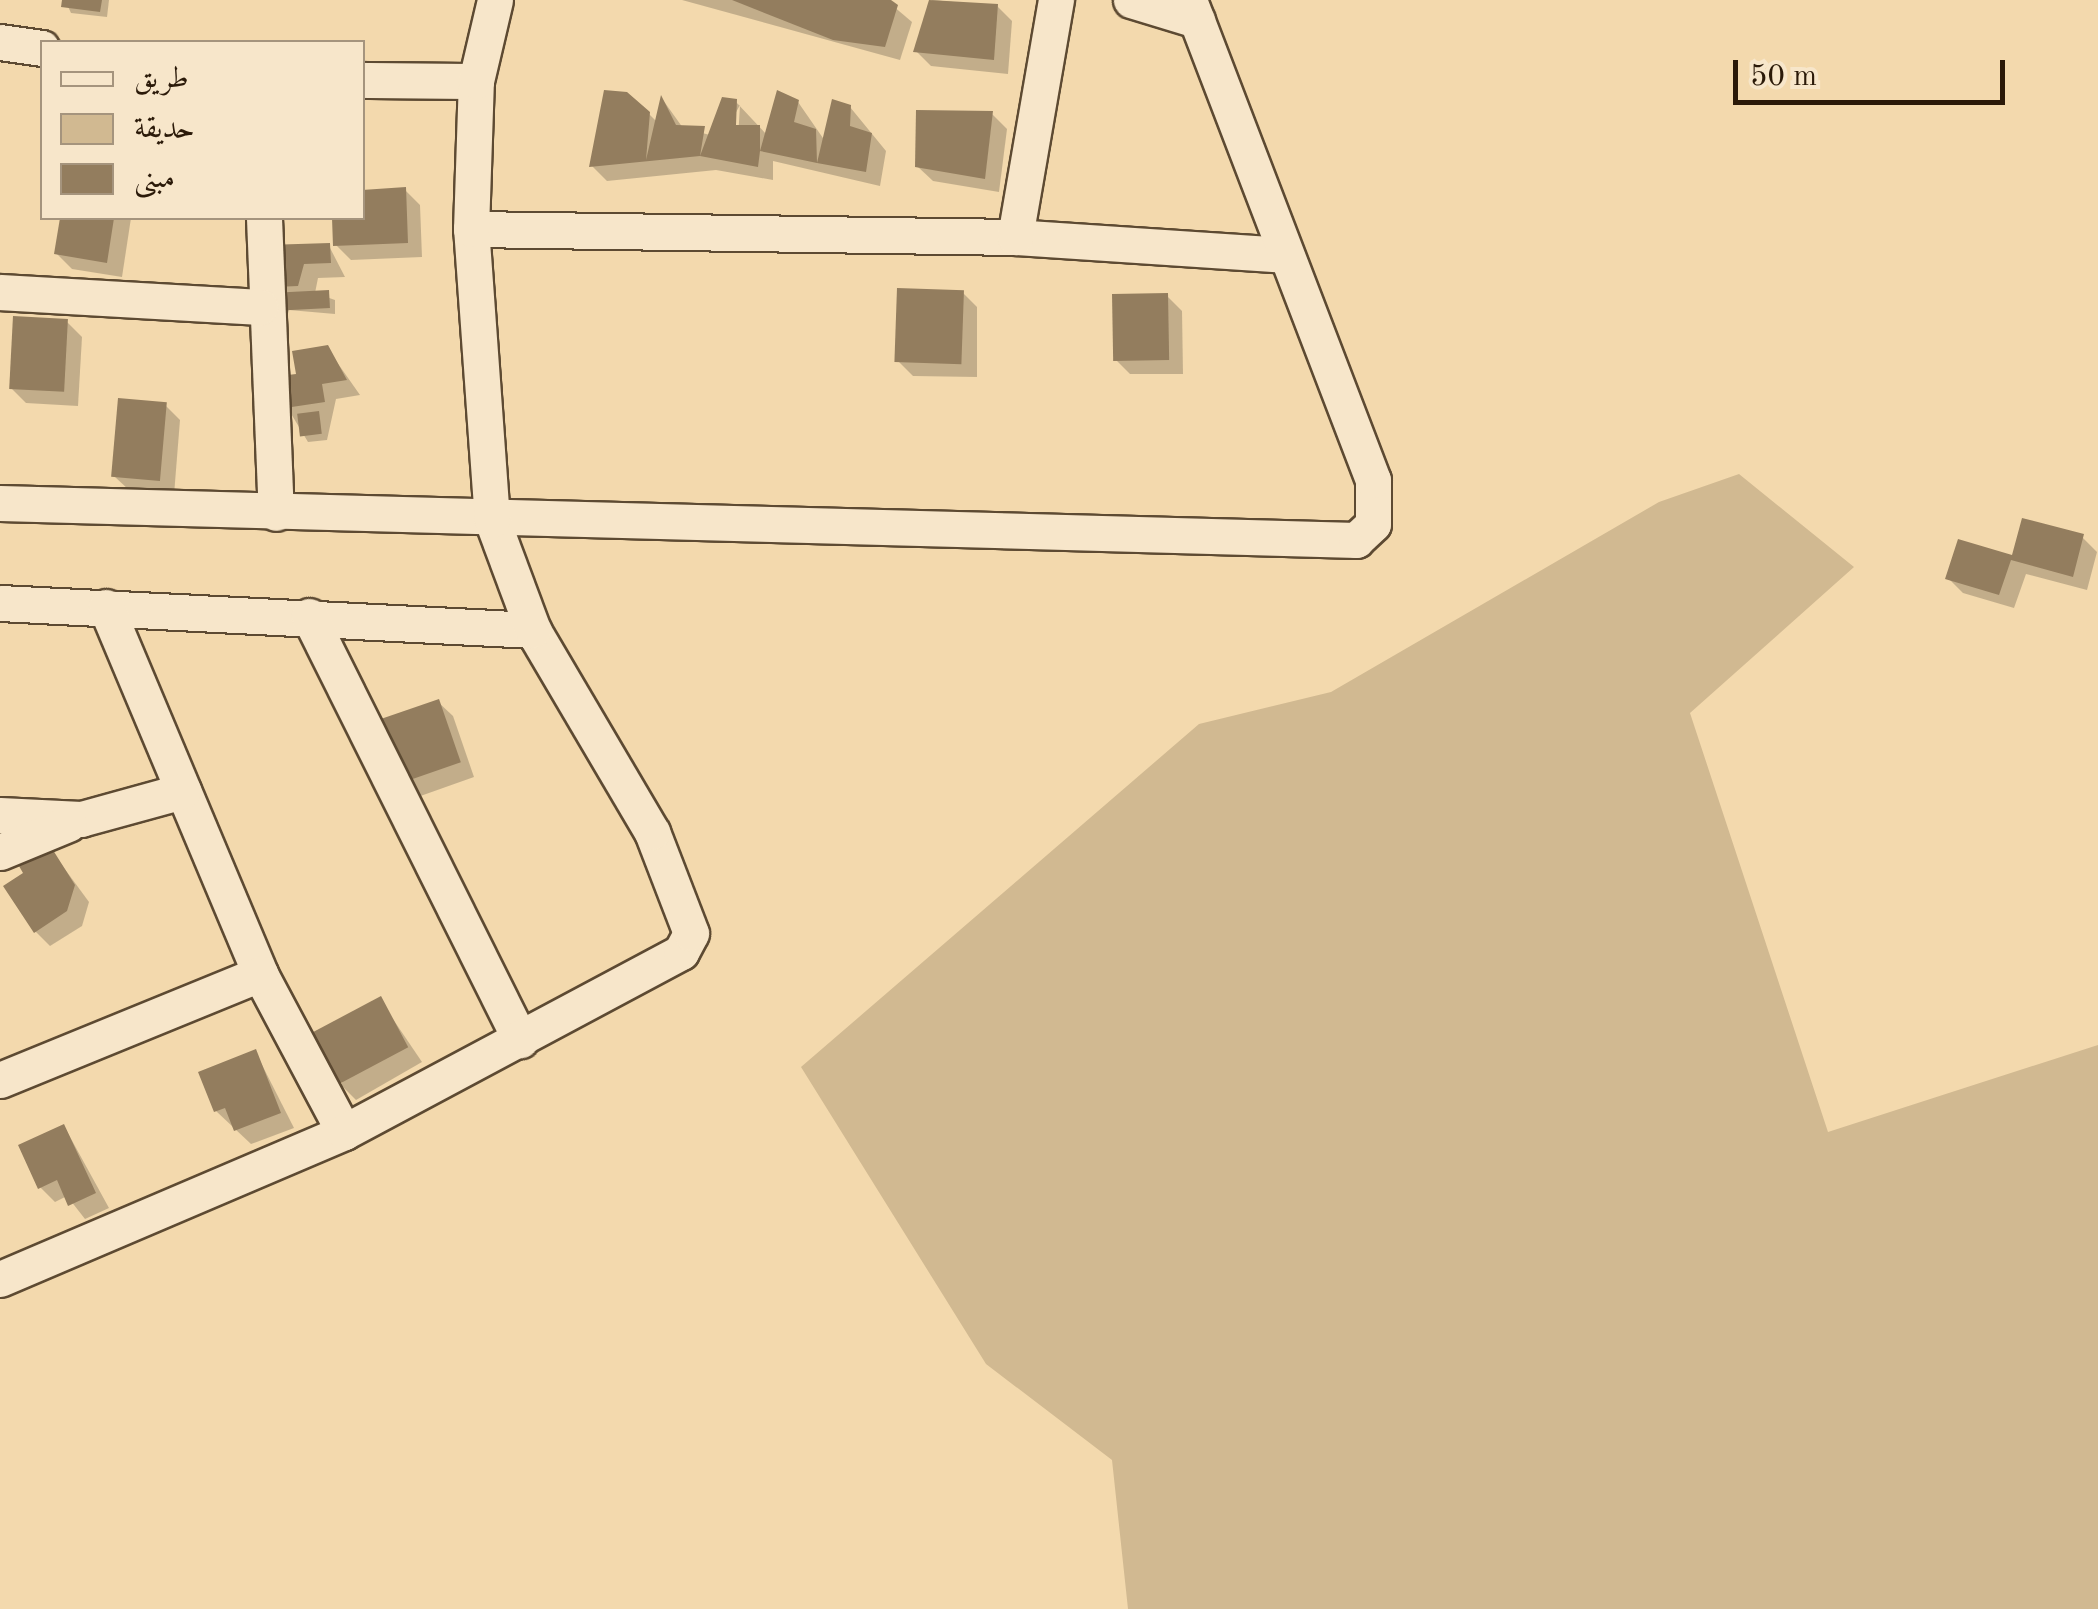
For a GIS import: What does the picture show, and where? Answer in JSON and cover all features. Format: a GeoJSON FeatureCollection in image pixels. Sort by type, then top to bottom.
{"type":"FeatureCollection","features":[{"type":"Feature","properties":{"kind":"street"},"geometry":{"type":"LineString","coordinates":[[0,1280],[344,1132],[681,952],[692,923],[652,832],[534,630],[492,520],[472,229],[476,81],[495,0]]}},
{"type":"Feature","properties":{"kind":"street"},"geometry":{"type":"LineString","coordinates":[[1015,238],[1056,0]]}},
{"type":"Feature","properties":{"kind":"street"},"geometry":{"type":"LineString","coordinates":[[0,503],[492,520],[1356,540],[1372,524],[1373,480],[1193,10],[1130,0]]}},
{"type":"Feature","properties":{"kind":"street"},"geometry":{"type":"LineString","coordinates":[[0,42],[40,48]]}},
{"type":"Feature","properties":{"kind":"street"},"geometry":{"type":"LineString","coordinates":[[365,80],[476,81]]}},
{"type":"Feature","properties":{"kind":"street"},"geometry":{"type":"LineString","coordinates":[[264,220],[261,308],[276,513]]}},
{"type":"Feature","properties":{"kind":"street"},"geometry":{"type":"LineString","coordinates":[[472,229],[1015,238],[1285,255]]}},
{"type":"Feature","properties":{"kind":"street"},"geometry":{"type":"LineString","coordinates":[[0,292],[261,308]]}},
{"type":"Feature","properties":{"kind":"street"},"geometry":{"type":"LineString","coordinates":[[0,603],[534,630]]}},
{"type":"Feature","properties":{"kind":"street"},"geometry":{"type":"LineString","coordinates":[[106,607],[260,974],[344,1132]]}},
{"type":"Feature","properties":{"kind":"street"},"geometry":{"type":"LineString","coordinates":[[309,616],[520,1040]]}},
{"type":"Feature","properties":{"kind":"street"},"geometry":{"type":"LineString","coordinates":[[0,852],[81,819],[182,791]]}},
{"type":"Feature","properties":{"kind":"street"},"geometry":{"type":"LineString","coordinates":[[0,815],[81,819]]}},
{"type":"Feature","properties":{"kind":"street"},"geometry":{"type":"LineString","coordinates":[[0,1080],[260,974]]}},
{"type":"Feature","properties":{"kind":"green space"},"geometry":{"type":"Polygon","coordinates":[[[1739,474],[1854,567],[1690,713],[1828,1132],[2098,1045],[2098,1609],[1128,1609],[1112,1460],[986,1364],[801,1067],[1199,724],[1331,692],[1659,502],[1739,474]]]}},
{"type":"Feature","properties":{"kind":"building"},"geometry":{"type":"Polygon","coordinates":[[[62,0],[102,0],[100,12],[61,7],[62,0]]]}},
{"type":"Feature","properties":{"kind":"building"},"geometry":{"type":"Polygon","coordinates":[[[732,0],[891,0],[898,5],[885,47],[833,40],[732,0]]]}},
{"type":"Feature","properties":{"kind":"building"},"geometry":{"type":"Polygon","coordinates":[[[929,0],[998,4],[994,60],[913,52],[929,0]]]}},
{"type":"Feature","properties":{"kind":"building"},"geometry":{"type":"Polygon","coordinates":[[[604,90],[627,92],[650,112],[646,160],[661,95],[676,125],[705,126],[700,156],[589,167],[604,90]]]}},
{"type":"Feature","properties":{"kind":"building"},"geometry":{"type":"Polygon","coordinates":[[[777,90],[799,100],[794,122],[816,129],[817,163],[760,151],[777,90]]]}},
{"type":"Feature","properties":{"kind":"building"},"geometry":{"type":"Polygon","coordinates":[[[722,97],[737,99],[736,125],[760,125],[758,167],[700,156],[722,97]]]}},
{"type":"Feature","properties":{"kind":"building"},"geometry":{"type":"Polygon","coordinates":[[[832,99],[851,105],[850,126],[872,133],[866,172],[817,163],[832,99]]]}},
{"type":"Feature","properties":{"kind":"building"},"geometry":{"type":"Polygon","coordinates":[[[916,110],[993,111],[985,179],[915,167],[916,110]]]}},
{"type":"Feature","properties":{"kind":"building"},"geometry":{"type":"Polygon","coordinates":[[[406,187],[408,243],[333,246],[332,220],[365,220],[365,190],[406,187]]]}},
{"type":"Feature","properties":{"kind":"building"},"geometry":{"type":"Polygon","coordinates":[[[60,220],[114,220],[107,263],[54,254],[60,220]]]}},
{"type":"Feature","properties":{"kind":"building"},"geometry":{"type":"Polygon","coordinates":[[[330,243],[331,263],[304,264],[298,286],[275,287],[266,245],[330,243]]]}},
{"type":"Feature","properties":{"kind":"building"},"geometry":{"type":"Polygon","coordinates":[[[897,288],[964,290],[961,364],[894,362],[897,288]]]}},
{"type":"Feature","properties":{"kind":"building"},"geometry":{"type":"Polygon","coordinates":[[[329,290],[330,308],[286,310],[285,292],[329,290]]]}},
{"type":"Feature","properties":{"kind":"building"},"geometry":{"type":"Polygon","coordinates":[[[1168,293],[1169,360],[1113,361],[1112,294],[1168,293]]]}},
{"type":"Feature","properties":{"kind":"building"},"geometry":{"type":"Polygon","coordinates":[[[13,316],[68,319],[64,392],[9,389],[13,316]]]}},
{"type":"Feature","properties":{"kind":"building"},"geometry":{"type":"Polygon","coordinates":[[[328,345],[347,380],[322,384],[325,402],[285,408],[280,376],[296,374],[292,351],[328,345]]]}},
{"type":"Feature","properties":{"kind":"building"},"geometry":{"type":"Polygon","coordinates":[[[118,398],[167,402],[160,481],[111,477],[118,398]]]}},
{"type":"Feature","properties":{"kind":"building"},"geometry":{"type":"Polygon","coordinates":[[[319,411],[322,434],[300,437],[297,414],[319,411]]]}},
{"type":"Feature","properties":{"kind":"building"},"geometry":{"type":"Polygon","coordinates":[[[2022,518],[2084,534],[2073,577],[2011,560],[1999,595],[1945,579],[1958,539],[2012,555],[2022,518]]]}},
{"type":"Feature","properties":{"kind":"building"},"geometry":{"type":"Polygon","coordinates":[[[439,699],[461,762],[395,785],[373,722],[439,699]]]}},
{"type":"Feature","properties":{"kind":"building"},"geometry":{"type":"Polygon","coordinates":[[[46,839],[75,885],[67,911],[34,933],[3,886],[23,873],[15,859],[46,839]]]}},
{"type":"Feature","properties":{"kind":"building"},"geometry":{"type":"Polygon","coordinates":[[[381,996],[408,1047],[337,1085],[309,1034],[381,996]]]}},
{"type":"Feature","properties":{"kind":"building"},"geometry":{"type":"Polygon","coordinates":[[[256,1049],[281,1113],[234,1131],[225,1108],[214,1112],[198,1072],[256,1049]]]}},
{"type":"Feature","properties":{"kind":"building"},"geometry":{"type":"Polygon","coordinates":[[[64,1124],[96,1193],[68,1206],[57,1180],[38,1189],[18,1145],[64,1124]]]}}]}
